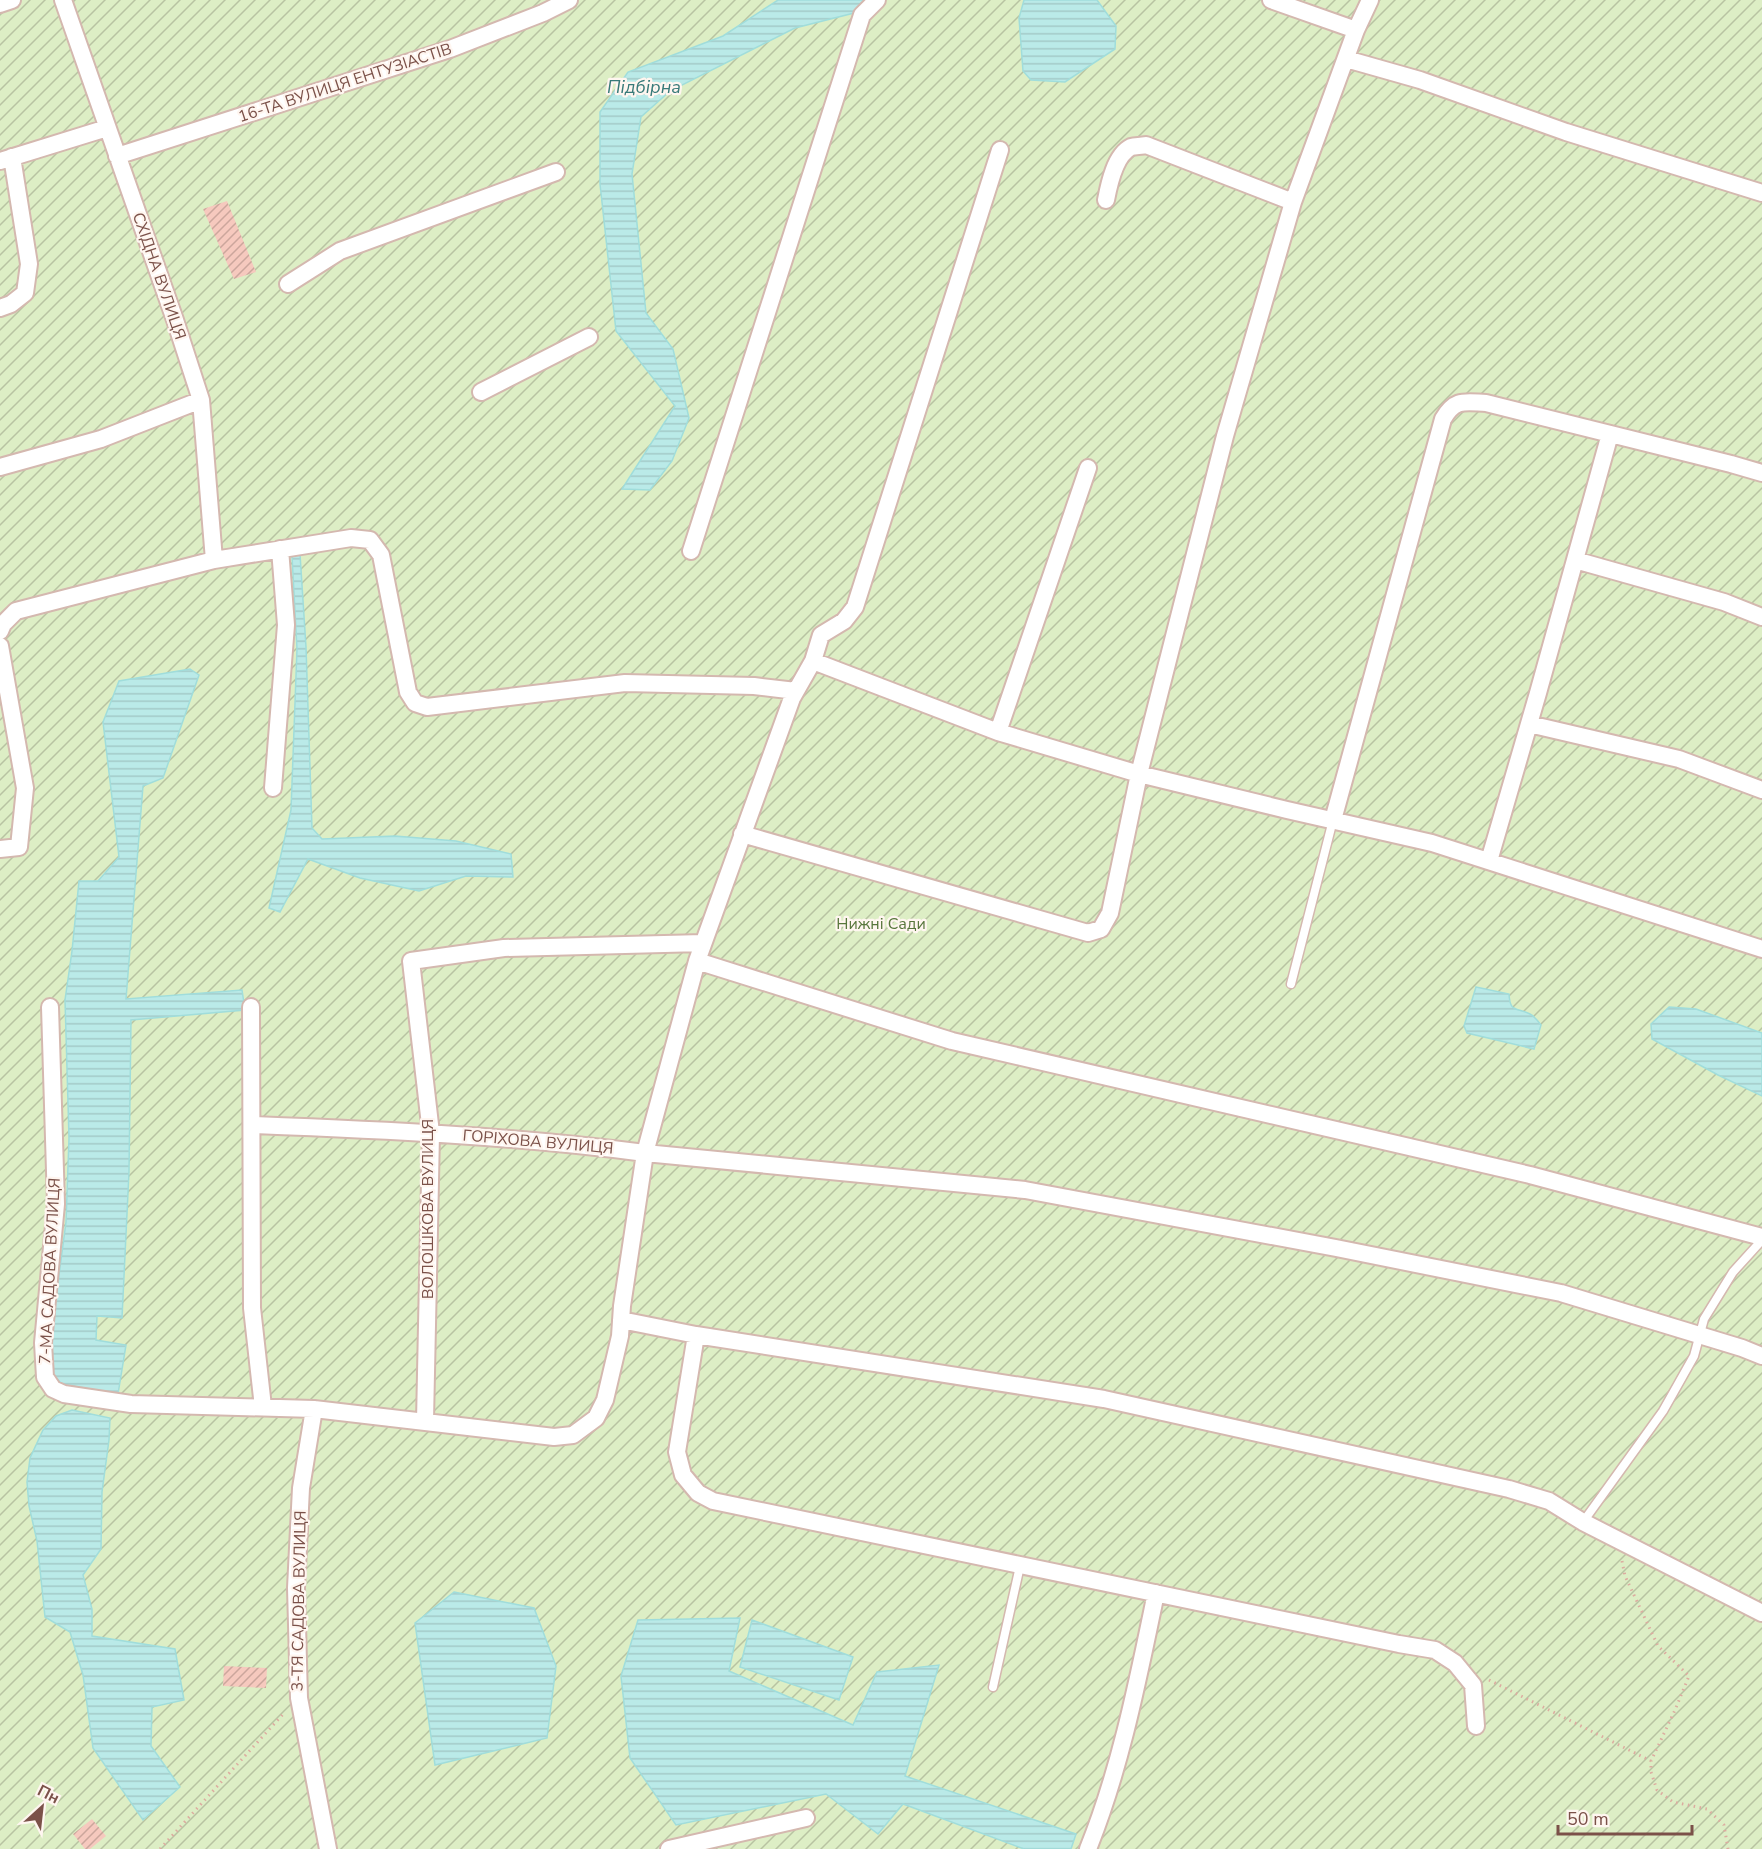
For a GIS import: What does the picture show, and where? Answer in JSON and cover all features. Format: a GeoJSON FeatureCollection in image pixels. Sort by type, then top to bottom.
{"type":"FeatureCollection","features":[{"type":"Feature","properties":{"kind":"street"},"geometry":{"type":"LineString","coordinates":[[0,4],[12,0]]}},
{"type":"Feature","properties":{"kind":"street","name":"СХІДНА ВУЛИЦЯ"},"geometry":{"type":"LineString","coordinates":[[63,0],[201,400],[214,560]]}},
{"type":"Feature","properties":{"kind":"street","name":"16-ТА ВУЛИЦЯ ЕНТУЗІАСТІВ"},"geometry":{"type":"LineString","coordinates":[[117,156],[450,49],[543,13],[570,0]]}},
{"type":"Feature","properties":{"kind":"street"},"geometry":{"type":"LineString","coordinates":[[691,551],[862,15],[877,0]]}},
{"type":"Feature","properties":{"kind":"street"},"geometry":{"type":"LineString","coordinates":[[1270,0],[1356,30]]}},
{"type":"Feature","properties":{"kind":"street"},"geometry":{"type":"LineString","coordinates":[[742,834],[1088,933],[1101,929],[1110,913],[1139,774],[1225,436],[1293,202],[1356,30],[1370,0]]}},
{"type":"Feature","properties":{"kind":"street"},"geometry":{"type":"LineString","coordinates":[[1346,59],[1420,81],[1566,132],[1762,193]]}},
{"type":"Feature","properties":{"kind":"street"},"geometry":{"type":"LineString","coordinates":[[0,308],[11,304],[25,293],[29,264],[6,159],[107,128]]}},
{"type":"Feature","properties":{"kind":"street"},"geometry":{"type":"LineString","coordinates":[[1106,200],[1111,176],[1121,156],[1131,147],[1146,146],[1293,202]]}},
{"type":"Feature","properties":{"kind":"street"},"geometry":{"type":"LineString","coordinates":[[251,1007],[252,1308],[263,1407],[314,1409],[554,1437],[573,1435],[596,1418],[605,1400],[620,1336],[645,1152],[696,961],[792,698],[813,661],[821,635],[844,621],[855,608],[1000,150]]}},
{"type":"Feature","properties":{"kind":"street"},"geometry":{"type":"LineString","coordinates":[[288,284],[340,251],[556,172]]}},
{"type":"Feature","properties":{"kind":"street"},"geometry":{"type":"LineString","coordinates":[[481,392],[589,336]]}},
{"type":"Feature","properties":{"kind":"street"},"geometry":{"type":"LineString","coordinates":[[0,467],[100,439],[201,400]]}},
{"type":"Feature","properties":{"kind":"street"},"geometry":{"type":"LineString","coordinates":[[1333,820],[1443,419],[1449,409],[1463,401],[1486,403],[1762,473]]}},
{"type":"Feature","properties":{"kind":"street"},"geometry":{"type":"LineString","coordinates":[[1489,861],[1610,434]]}},
{"type":"Feature","properties":{"kind":"street"},"geometry":{"type":"LineString","coordinates":[[998,732],[1088,468]]}},
{"type":"Feature","properties":{"kind":"street"},"geometry":{"type":"LineString","coordinates":[[1,628],[16,610],[214,560],[351,538],[370,540],[381,555],[408,692],[415,703],[427,707],[625,684],[754,686],[796,691]]}},
{"type":"Feature","properties":{"kind":"street"},"geometry":{"type":"LineString","coordinates":[[273,788],[286,625],[280,549]]}},
{"type":"Feature","properties":{"kind":"street"},"geometry":{"type":"LineString","coordinates":[[1575,560],[1724,602],[1762,616]]}},
{"type":"Feature","properties":{"kind":"street"},"geometry":{"type":"LineString","coordinates":[[0,646],[25,788],[19,847],[0,849]]}},
{"type":"Feature","properties":{"kind":"street"},"geometry":{"type":"LineString","coordinates":[[813,661],[998,732],[1139,774],[1432,843],[1762,949]]}},
{"type":"Feature","properties":{"kind":"street"},"geometry":{"type":"LineString","coordinates":[[1529,724],[1679,759],[1762,790]]}},
{"type":"Feature","properties":{"kind":"street","name":"ВОЛОШКОВА ВУЛИЦЯ"},"geometry":{"type":"LineString","coordinates":[[425,1421],[431,1133],[411,961],[504,948],[703,943]]}},
{"type":"Feature","properties":{"kind":"street"},"geometry":{"type":"LineString","coordinates":[[696,961],[952,1041],[1530,1176],[1762,1239]]}},
{"type":"Feature","properties":{"kind":"street","name":"7-МА САДОВА ВУЛИЦЯ"},"geometry":{"type":"LineString","coordinates":[[50,1007],[56,1204],[43,1343],[45,1377],[53,1389],[64,1394],[131,1404],[263,1407]]}},
{"type":"Feature","properties":{"kind":"street","name":"ГОРІХОВА ВУЛИЦЯ"},"geometry":{"type":"LineString","coordinates":[[252,1125],[431,1133],[586,1145],[1025,1190],[1561,1293],[1762,1356]]}},
{"type":"Feature","properties":{"kind":"street"},"geometry":{"type":"LineString","coordinates":[[621,1320],[696,1335],[1104,1399],[1509,1489],[1549,1502],[1583,1522],[1762,1613]]}},
{"type":"Feature","properties":{"kind":"street"},"geometry":{"type":"LineString","coordinates":[[696,1335],[677,1452],[683,1476],[698,1493],[713,1501],[1435,1650],[1455,1664],[1473,1685],[1476,1726]]}},
{"type":"Feature","properties":{"kind":"street","name":"3-ТЯ САДОВА ВУЛИЦЯ"},"geometry":{"type":"LineString","coordinates":[[299,1698],[296,1588],[301,1488],[314,1409]]}},
{"type":"Feature","properties":{"kind":"street"},"geometry":{"type":"LineString","coordinates":[[1089,1849],[1134,1701],[1156,1593]]}},
{"type":"Feature","properties":{"kind":"street"},"geometry":{"type":"LineString","coordinates":[[299,1698],[328,1849]]}},
{"type":"Feature","properties":{"kind":"street"},"geometry":{"type":"LineString","coordinates":[[669,1849],[806,1818]]}},
{"type":"Feature","properties":{"kind":"lane"},"geometry":{"type":"LineString","coordinates":[[1291,984],[1333,820]]}},
{"type":"Feature","properties":{"kind":"lane"},"geometry":{"type":"LineString","coordinates":[[1583,1522],[1663,1411],[1694,1356],[1704,1319],[1733,1272],[1762,1239]]}},
{"type":"Feature","properties":{"kind":"lane"},"geometry":{"type":"LineString","coordinates":[[993,1687],[1020,1566]]}},
{"type":"Feature","properties":{"kind":"path"},"geometry":{"type":"LineString","coordinates":[[1618,1540],[1625,1576],[1658,1646],[1689,1676],[1651,1761],[1651,1772],[1657,1790],[1673,1802],[1707,1809],[1724,1825],[1728,1849]]}},
{"type":"Feature","properties":{"kind":"path"},"geometry":{"type":"LineString","coordinates":[[1486,1679],[1651,1761]]}},
{"type":"Feature","properties":{"kind":"path","name":"3-ТЯ САДОВА ВУЛИЦЯ"},"geometry":{"type":"LineString","coordinates":[[160,1849],[299,1698]]}},
{"type":"Feature","properties":{"kind":"green space","name":"Нижні Сади"},"geometry":{"type":"Polygon","coordinates":[[[0,0],[1762,0],[1762,1849],[0,1849],[0,0]]]}},
{"type":"Feature","properties":{"kind":"water","name":"Підбірна"},"geometry":{"type":"Polygon","coordinates":[[[778,0],[870,0],[858,12],[795,28],[670,91],[641,117],[632,174],[646,313],[673,349],[689,418],[672,461],[650,490],[622,489],[675,406],[616,331],[600,184],[600,112],[628,72],[723,36],[778,0]]]}},
{"type":"Feature","properties":{"kind":"water"},"geometry":{"type":"Polygon","coordinates":[[[1024,0],[1097,0],[1116,26],[1115,49],[1065,82],[1031,80],[1023,71],[1019,18],[1024,0]]]}},
{"type":"Feature","properties":{"kind":"water"},"geometry":{"type":"Polygon","coordinates":[[[300,554],[306,647],[312,828],[322,839],[395,836],[456,841],[511,854],[513,877],[466,876],[419,891],[360,878],[308,859],[280,912],[269,908],[291,810],[297,649],[292,556],[300,554]]]}},
{"type":"Feature","properties":{"kind":"water"},"geometry":{"type":"Polygon","coordinates":[[[190,669],[199,675],[163,778],[143,786],[126,999],[242,990],[245,1010],[131,1020],[129,1172],[122,1318],[97,1316],[96,1340],[126,1345],[118,1394],[62,1384],[53,1375],[49,1351],[66,1222],[69,1138],[65,1000],[79,881],[98,881],[119,857],[103,722],[119,681],[190,669]]]}},
{"type":"Feature","properties":{"kind":"water"},"geometry":{"type":"Polygon","coordinates":[[[1476,987],[1509,994],[1512,1007],[1536,1019],[1541,1025],[1534,1049],[1467,1033],[1464,1026],[1476,987]]]}},
{"type":"Feature","properties":{"kind":"water"},"geometry":{"type":"Polygon","coordinates":[[[1669,1007],[1696,1009],[1762,1033],[1762,1096],[1652,1039],[1651,1024],[1669,1007]]]}},
{"type":"Feature","properties":{"kind":"water"},"geometry":{"type":"Polygon","coordinates":[[[72,1410],[110,1418],[102,1492],[101,1549],[83,1575],[92,1609],[92,1636],[175,1649],[184,1700],[152,1707],[151,1746],[180,1787],[143,1820],[93,1748],[83,1675],[70,1632],[45,1617],[37,1541],[29,1506],[27,1482],[30,1458],[43,1430],[56,1416],[72,1410]]]}},
{"type":"Feature","properties":{"kind":"water"},"geometry":{"type":"Polygon","coordinates":[[[454,1592],[534,1608],[556,1666],[547,1738],[435,1765],[415,1623],[454,1592]]]}},
{"type":"Feature","properties":{"kind":"water"},"geometry":{"type":"Polygon","coordinates":[[[740,1618],[729,1671],[853,1725],[877,1672],[939,1665],[905,1776],[1076,1834],[1071,1849],[1024,1849],[903,1804],[878,1834],[826,1794],[676,1825],[630,1758],[621,1676],[638,1620],[740,1618]]]}},
{"type":"Feature","properties":{"kind":"water"},"geometry":{"type":"Polygon","coordinates":[[[752,1620],[853,1657],[839,1700],[740,1667],[752,1620]]]}},
{"type":"Feature","properties":{"kind":"building"},"geometry":{"type":"Polygon","coordinates":[[[227,201],[256,272],[234,279],[203,209],[227,201]]]}},
{"type":"Feature","properties":{"kind":"building"},"geometry":{"type":"Polygon","coordinates":[[[224,1666],[267,1668],[266,1688],[223,1686],[224,1666]]]}},
{"type":"Feature","properties":{"kind":"building"},"geometry":{"type":"Polygon","coordinates":[[[92,1819],[106,1836],[90,1849],[85,1849],[73,1834],[92,1819]]]}}]}
